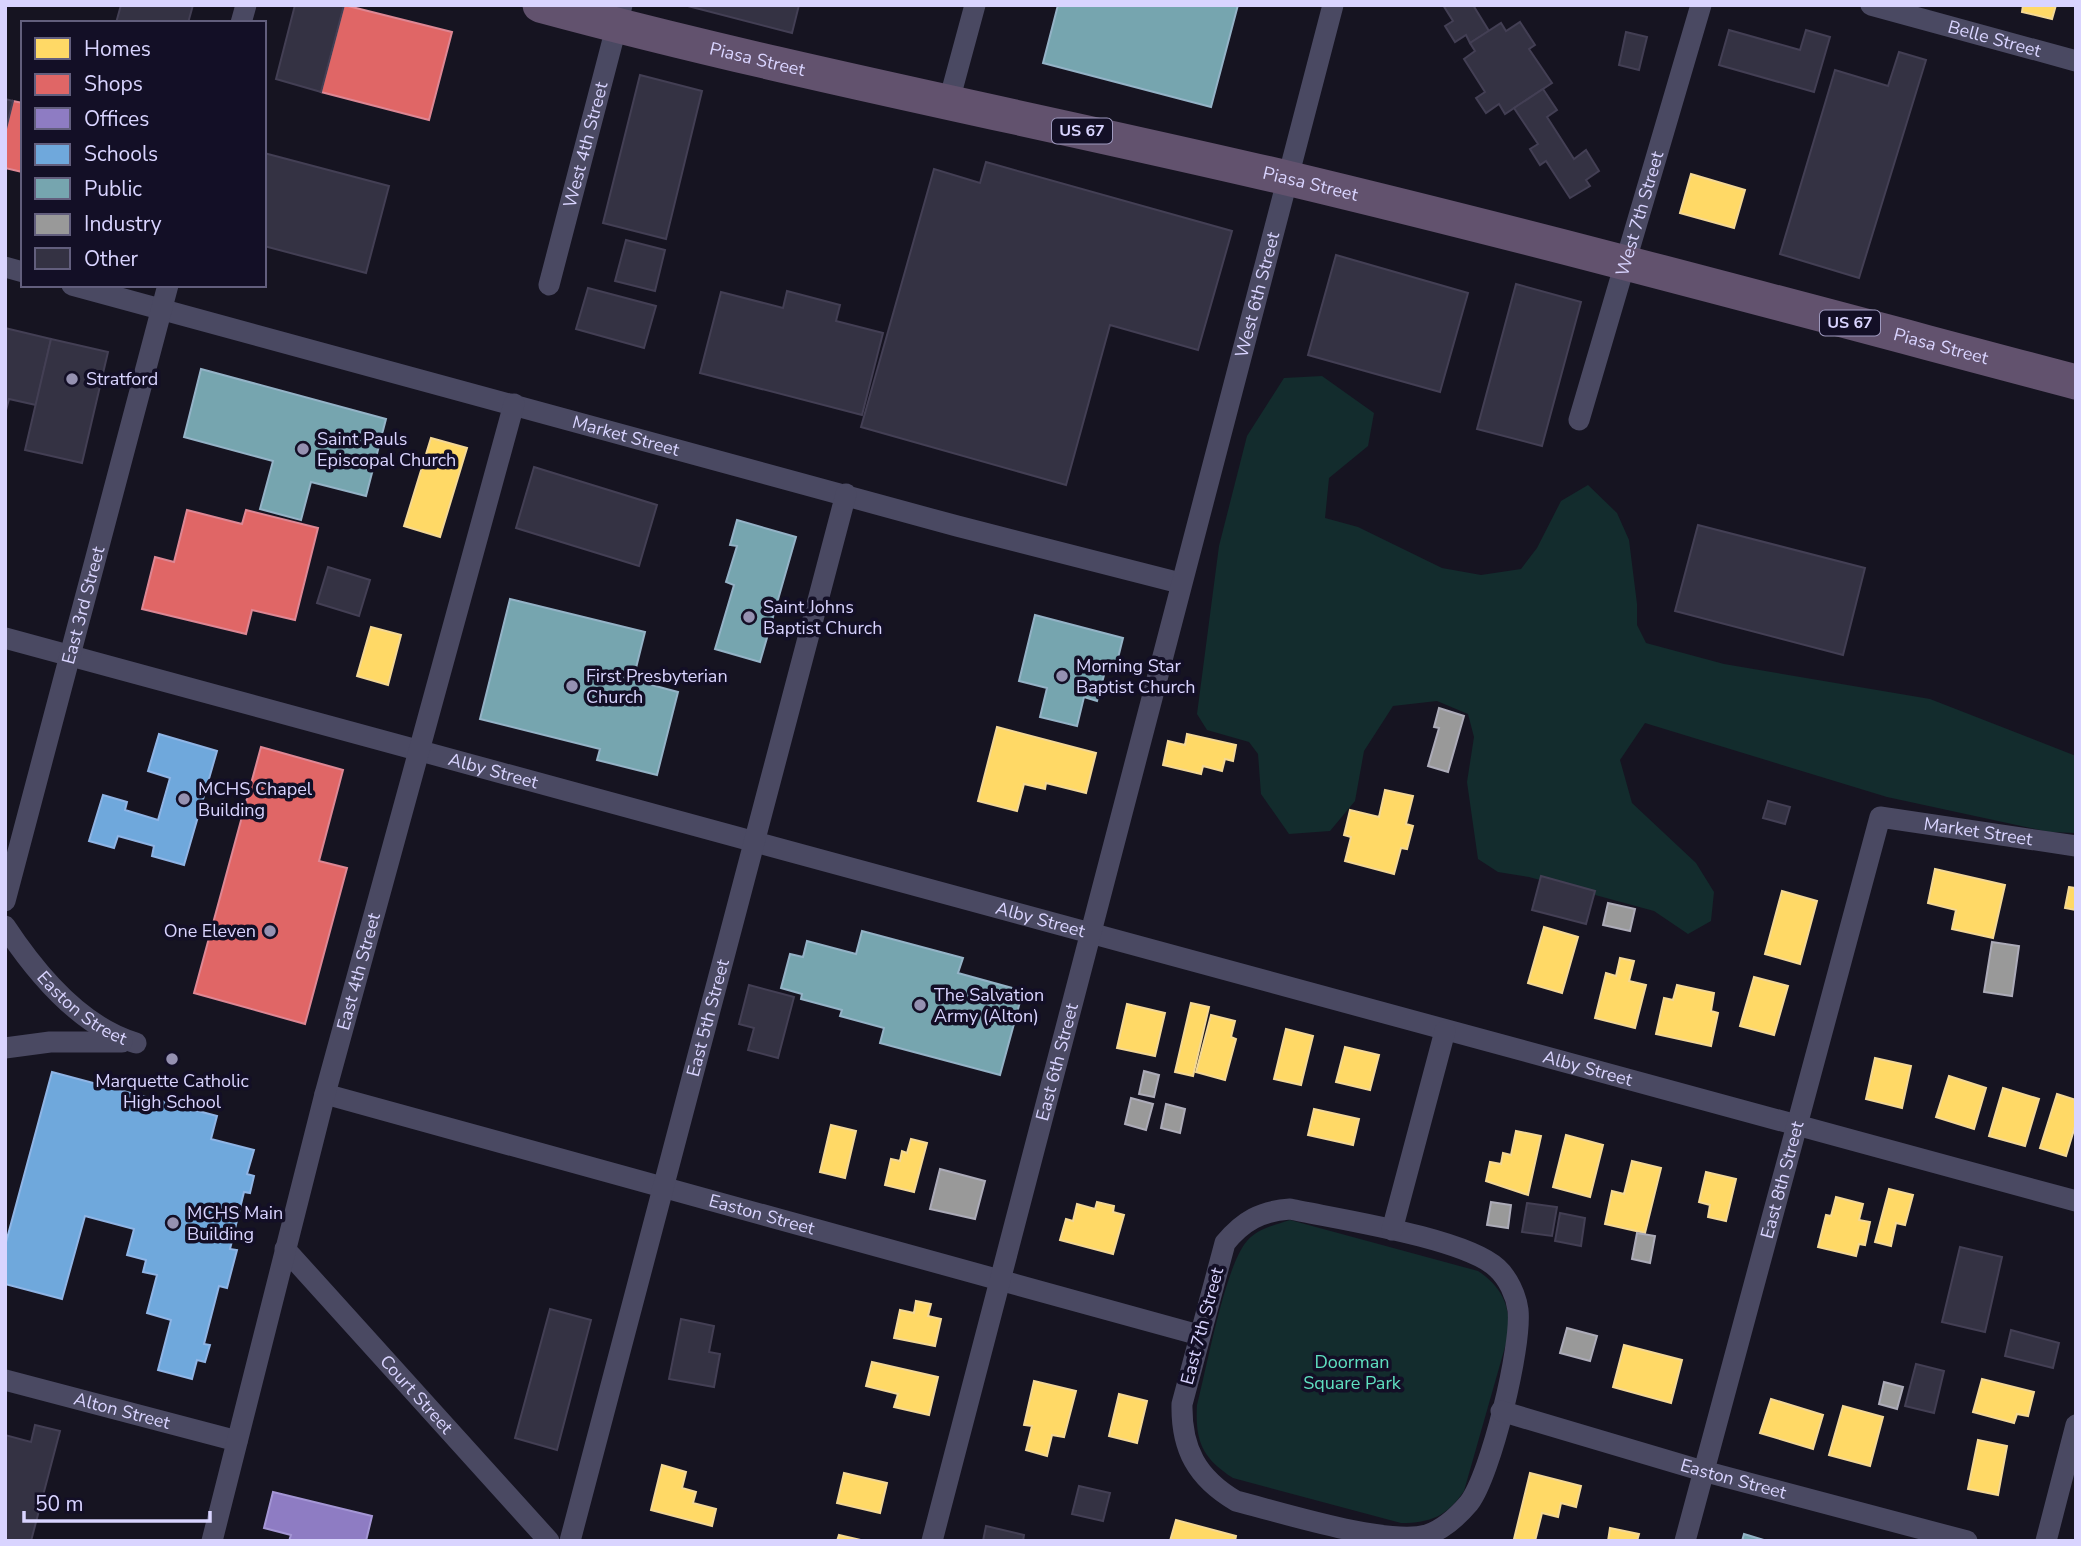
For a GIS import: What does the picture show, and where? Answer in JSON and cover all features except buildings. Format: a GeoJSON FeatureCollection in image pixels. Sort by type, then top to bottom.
{"type":"FeatureCollection","features":[{"type":"Feature","properties":{"kind":"highway","name":"Piasa Street"},"geometry":{"type":"LineString","coordinates":[[540,5],[619,16],[747,58],[949,101],[1288,179],[1623,263],[2076,383]]}},
{"type":"Feature","properties":{"kind":"street"},"geometry":{"type":"LineString","coordinates":[[949,101],[975,5]]}},
{"type":"Feature","properties":{"kind":"street","name":"West 6th Street"},"geometry":{"type":"LineString","coordinates":[[1180,583],[1334,5]]}},
{"type":"Feature","properties":{"kind":"street","name":"West 7th Street"},"geometry":{"type":"LineString","coordinates":[[1579,420],[1701,5]]}},
{"type":"Feature","properties":{"kind":"street","name":"Belle Street"},"geometry":{"type":"LineString","coordinates":[[1871,5],[2076,61]]}},
{"type":"Feature","properties":{"kind":"street","name":"West 4th Street"},"geometry":{"type":"LineString","coordinates":[[549,285],[619,16]]}},
{"type":"Feature","properties":{"kind":"street","name":"Market Street"},"geometry":{"type":"LineString","coordinates":[[79,287],[1180,583]]}},
{"type":"Feature","properties":{"kind":"street","name":"East 3rd Street"},"geometry":{"type":"LineString","coordinates":[[5,901],[167,287]]}},
{"type":"Feature","properties":{"kind":"street","name":"East 4th Street"},"geometry":{"type":"LineString","coordinates":[[212,1541],[325,1094],[514,404]]}},
{"type":"Feature","properties":{"kind":"street","name":"East 5th Street"},"geometry":{"type":"LineString","coordinates":[[570,1541],[846,494]]}},
{"type":"Feature","properties":{"kind":"street","name":"East 6th Street"},"geometry":{"type":"LineString","coordinates":[[932,1541],[1180,583]]}},
{"type":"Feature","properties":{"kind":"street","name":"Alby Street"},"geometry":{"type":"LineString","coordinates":[[5,638],[1089,933],[1202,961],[1445,1031],[2076,1201]]}},
{"type":"Feature","properties":{"kind":"street","name":"Market Street"},"geometry":{"type":"LineString","coordinates":[[1880,817],[2076,846]]}},
{"type":"Feature","properties":{"kind":"street","name":"East 8th Street"},"geometry":{"type":"LineString","coordinates":[[1685,1541],[1880,817]]}},
{"type":"Feature","properties":{"kind":"street","name":"Easton Street"},"geometry":{"type":"LineString","coordinates":[[5,926],[21,951],[59,992],[100,1027],[119,1038],[136,1043],[73,1041],[5,1048]]}},
{"type":"Feature","properties":{"kind":"street"},"geometry":{"type":"LineString","coordinates":[[1312,1531],[1398,1537],[1426,1535],[1450,1523],[1469,1502],[1486,1463],[1501,1412],[1511,1369],[1518,1312],[1516,1299],[1498,1268],[1461,1248],[1392,1230],[1445,1031]]}},
{"type":"Feature","properties":{"kind":"street","name":"Easton Street"},"geometry":{"type":"LineString","coordinates":[[325,1094],[1199,1335]]}},
{"type":"Feature","properties":{"kind":"street","name":"East 7th Street"},"geometry":{"type":"LineString","coordinates":[[1312,1531],[1236,1501],[1216,1489],[1200,1473],[1186,1449],[1182,1404],[1217,1265],[1225,1243],[1238,1227],[1252,1217],[1272,1210],[1290,1209],[1392,1230]]}},
{"type":"Feature","properties":{"kind":"street","name":"Court Street"},"geometry":{"type":"LineString","coordinates":[[285,1249],[549,1541]]}},
{"type":"Feature","properties":{"kind":"street","name":"Alton Street"},"geometry":{"type":"LineString","coordinates":[[5,1380],[237,1441]]}},
{"type":"Feature","properties":{"kind":"street","name":"Easton Street"},"geometry":{"type":"LineString","coordinates":[[1501,1412],[1703,1471],[1966,1541]]}},
{"type":"Feature","properties":{"kind":"street"},"geometry":{"type":"LineString","coordinates":[[2046,1541],[2076,1425]]}},
{"type":"Feature","properties":{"kind":"green space"},"geometry":{"type":"Polygon","coordinates":[[[1322,376],[1374,413],[1368,446],[1329,478],[1325,518],[1358,527],[1442,568],[1481,575],[1521,569],[1537,548],[1561,501],[1588,485],[1617,513],[1629,540],[1637,625],[1646,643],[1724,664],[1930,699],[2076,756],[2076,833],[2049,832],[1887,797],[1645,723],[1620,760],[1632,803],[1696,863],[1714,892],[1711,921],[1688,934],[1654,911],[1529,877],[1498,872],[1478,859],[1467,782],[1474,737],[1468,714],[1437,701],[1393,706],[1364,751],[1355,801],[1330,831],[1289,834],[1261,794],[1258,754],[1249,742],[1207,730],[1197,714],[1219,546],[1247,436],[1284,378],[1322,376]]]}},
{"type":"Feature","properties":{"kind":"green space","name":"Doorman Square Park"},"geometry":{"type":"Polygon","coordinates":[[[1290,1220],[1478,1271],[1493,1283],[1503,1297],[1508,1314],[1509,1333],[1464,1491],[1445,1512],[1421,1522],[1401,1523],[1233,1478],[1207,1456],[1197,1429],[1197,1405],[1231,1272],[1251,1237],[1290,1220]]]}},
{"type":"Feature","properties":{"kind":"place","name":"Stratford"},"geometry":{"type":"Point","coordinates":[72,379]}},
{"type":"Feature","properties":{"kind":"place","name":"Saint Pauls Episcopal Church"},"geometry":{"type":"Point","coordinates":[303,449]}},
{"type":"Feature","properties":{"kind":"place","name":"Saint Johns Baptist Church"},"geometry":{"type":"Point","coordinates":[749,617]}},
{"type":"Feature","properties":{"kind":"place","name":"Morning Star Baptist Church"},"geometry":{"type":"Point","coordinates":[1062,676]}},
{"type":"Feature","properties":{"kind":"place","name":"First Presbyterian Church"},"geometry":{"type":"Point","coordinates":[572,686]}},
{"type":"Feature","properties":{"kind":"place","name":"MCHS Chapel Building"},"geometry":{"type":"Point","coordinates":[184,799]}},
{"type":"Feature","properties":{"kind":"place","name":"One Eleven"},"geometry":{"type":"Point","coordinates":[270,931]}},
{"type":"Feature","properties":{"kind":"place","name":"The Salvation Army (Alton)"},"geometry":{"type":"Point","coordinates":[920,1005]}},
{"type":"Feature","properties":{"kind":"place","name":"Marquette Catholic High School"},"geometry":{"type":"Point","coordinates":[172,1059]}},
{"type":"Feature","properties":{"kind":"place","name":"MCHS Main Building"},"geometry":{"type":"Point","coordinates":[173,1223]}}]}
